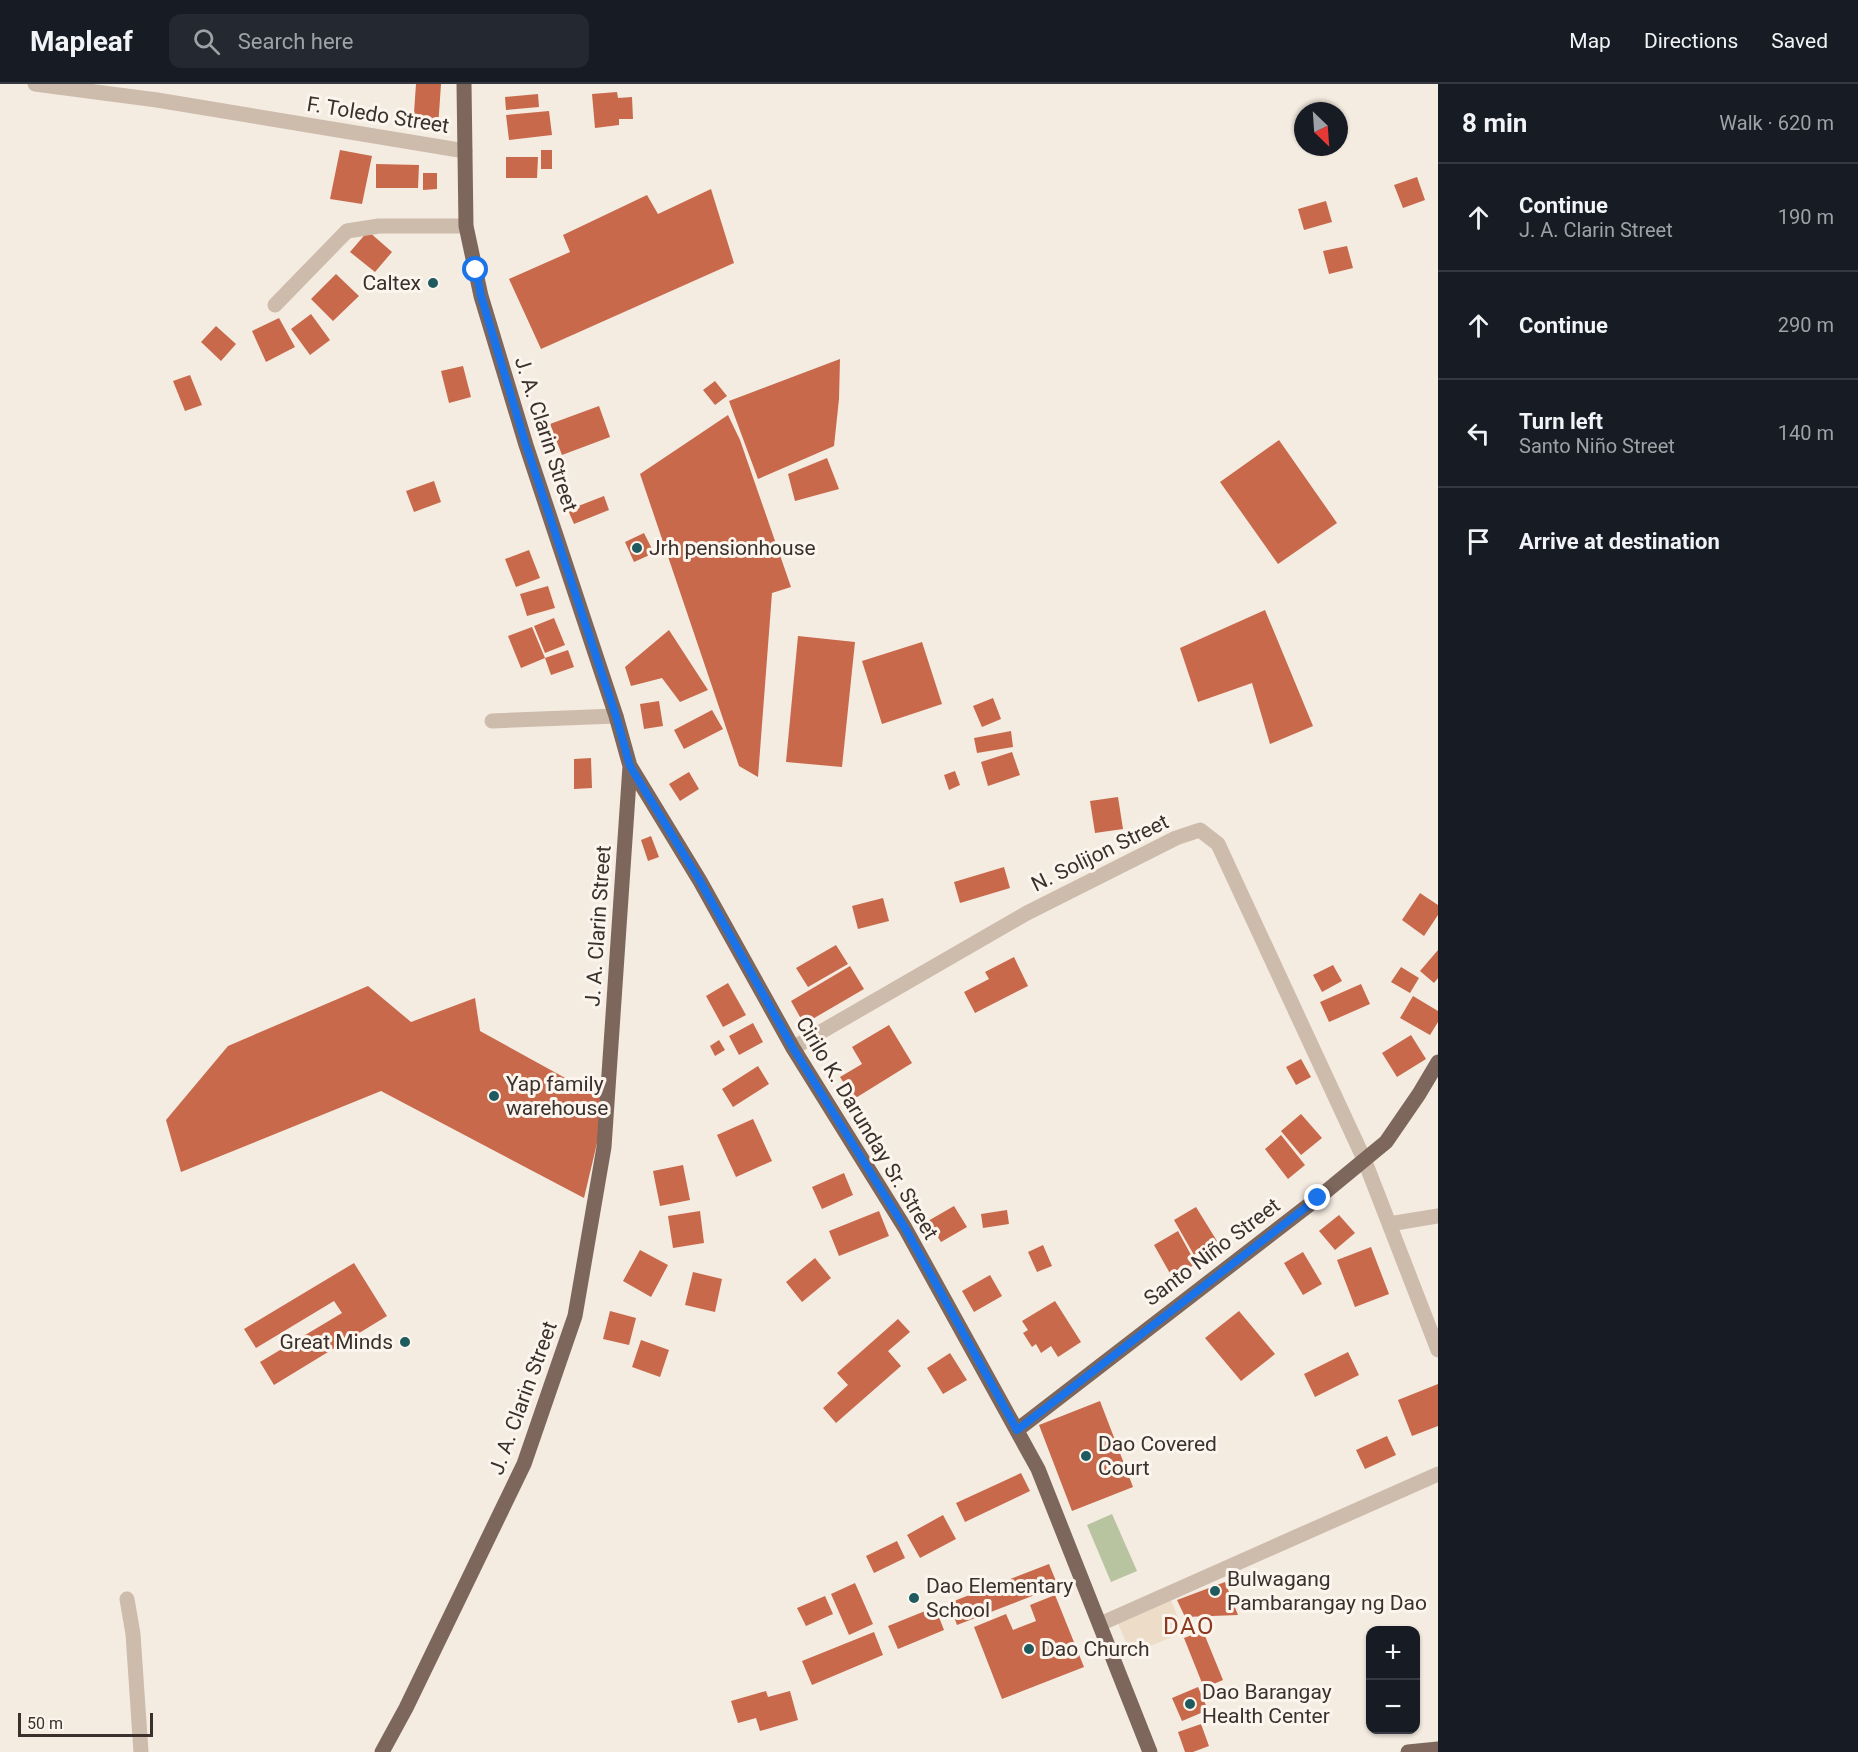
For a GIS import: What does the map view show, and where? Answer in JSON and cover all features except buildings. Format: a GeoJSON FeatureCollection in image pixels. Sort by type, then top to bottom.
{"type":"FeatureCollection","features":[{"type":"Feature","properties":{"kind":"main road","name":"J. A. Clarin Street"},"geometry":{"type":"LineString","coordinates":[[382,1752],[406,1708],[524,1464],[575,1316],[603,1147],[630,766],[616,716],[519,423],[481,296],[466,226],[464,84]]}},
{"type":"Feature","properties":{"kind":"main road","name":"Cirilo K. Darunday Sr. Street"},"geometry":{"type":"LineString","coordinates":[[630,766],[700,881],[793,1048],[905,1228],[1038,1469],[1150,1752]]}},
{"type":"Feature","properties":{"kind":"main road","name":"Santo Niño Street"},"geometry":{"type":"LineString","coordinates":[[1017,1430],[1318,1198],[1386,1142],[1438,1062]]}},
{"type":"Feature","properties":{"kind":"main road"},"geometry":{"type":"LineString","coordinates":[[1408,1752],[1438,1749]]}},
{"type":"Feature","properties":{"kind":"street","name":"F. Toledo Street"},"geometry":{"type":"LineString","coordinates":[[35,84],[158,100],[465,151]]}},
{"type":"Feature","properties":{"kind":"street"},"geometry":{"type":"LineString","coordinates":[[275,305],[347,231],[379,226],[466,226]]}},
{"type":"Feature","properties":{"kind":"street"},"geometry":{"type":"LineString","coordinates":[[492,721],[616,716]]}},
{"type":"Feature","properties":{"kind":"street","name":"N. Solijon Street"},"geometry":{"type":"LineString","coordinates":[[793,1048],[1028,913],[1176,838],[1200,830],[1218,844],[1364,1159]]}},
{"type":"Feature","properties":{"kind":"street"},"geometry":{"type":"LineString","coordinates":[[1364,1159],[1438,1350]]}},
{"type":"Feature","properties":{"kind":"street"},"geometry":{"type":"LineString","coordinates":[[1389,1224],[1438,1216]]}},
{"type":"Feature","properties":{"kind":"street"},"geometry":{"type":"LineString","coordinates":[[1100,1624],[1438,1474]]}},
{"type":"Feature","properties":{"kind":"street"},"geometry":{"type":"LineString","coordinates":[[127,1599],[133,1634],[141,1752]]}},
{"type":"Feature","properties":{"kind":"green space"},"geometry":{"type":"Polygon","coordinates":[[[1112,1514],[1137,1571],[1111,1582],[1087,1525],[1112,1514]]]}},
{"type":"Feature","properties":{"kind":"shaded area"},"geometry":{"type":"Polygon","coordinates":[[[1170,1598],[1184,1632],[1131,1654],[1117,1621],[1170,1598]]]}},
{"type":"Feature","properties":{"kind":"place","name":"Caltex"},"geometry":{"type":"Point","coordinates":[433,283]}},
{"type":"Feature","properties":{"kind":"place","name":"Jrh pensionhouse"},"geometry":{"type":"Point","coordinates":[637,548]}},
{"type":"Feature","properties":{"kind":"place","name":"Yap family warehouse"},"geometry":{"type":"Point","coordinates":[494,1096]}},
{"type":"Feature","properties":{"kind":"place","name":"Great Minds"},"geometry":{"type":"Point","coordinates":[405,1342]}},
{"type":"Feature","properties":{"kind":"place","name":"Dao Covered Court"},"geometry":{"type":"Point","coordinates":[1086,1456]}},
{"type":"Feature","properties":{"kind":"place","name":"Bulwagang Pambarangay ng Dao"},"geometry":{"type":"Point","coordinates":[1215,1591]}},
{"type":"Feature","properties":{"kind":"place","name":"Dao Elementary School"},"geometry":{"type":"Point","coordinates":[914,1598]}},
{"type":"Feature","properties":{"kind":"place","name":"Dao Church"},"geometry":{"type":"Point","coordinates":[1029,1649]}},
{"type":"Feature","properties":{"kind":"place","name":"Dao Barangay Health Center"},"geometry":{"type":"Point","coordinates":[1190,1704]}},
{"type":"Feature","properties":{"kind":"district","name":"DAO"},"geometry":{"type":"Point","coordinates":[1189,1626]}},
{"type":"Feature","properties":{"kind":"route"},"geometry":{"type":"LineString","coordinates":[[476,270],[481,296],[526,445],[616,716],[630,766],[700,881],[793,1048],[905,1228],[1017,1430],[1184,1299],[1318,1198]]}}]}
